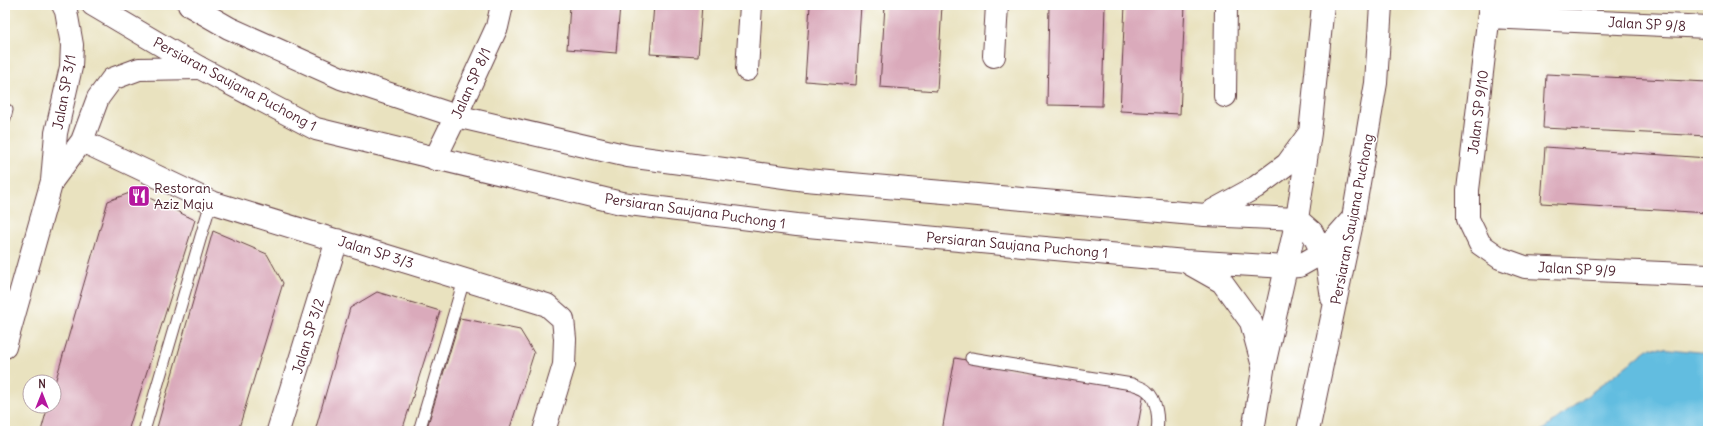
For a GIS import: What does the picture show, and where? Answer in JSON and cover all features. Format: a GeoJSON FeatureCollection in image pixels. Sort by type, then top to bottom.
{"type":"FeatureCollection","features":[{"type":"Feature","properties":{"kind":"street","name":"Jalan SP 3/1"},"geometry":{"type":"LineString","coordinates":[[5,347],[52,181],[56,133],[72,67],[72,45],[66,11],[63,5]]}},
{"type":"Feature","properties":{"kind":"street","name":"Persiaran Saujana Puchong 1"},"geometry":{"type":"LineString","coordinates":[[93,5],[200,68],[316,129],[621,203],[797,225],[1185,261],[1287,267],[1299,266],[1322,252],[1353,218]]}},
{"type":"Feature","properties":{"kind":"street"},"geometry":{"type":"LineString","coordinates":[[189,5],[229,28],[341,78],[456,116],[628,156],[806,180],[1205,215],[1297,219],[1312,232],[1327,263],[1331,287],[1333,319]]}},
{"type":"Feature","properties":{"kind":"street","name":"Jalan SP 8/1"},"geometry":{"type":"LineString","coordinates":[[435,158],[497,27],[502,5]]}},
{"type":"Feature","properties":{"kind":"street"},"geometry":{"type":"LineString","coordinates":[[747,70],[751,5]]}},
{"type":"Feature","properties":{"kind":"street"},"geometry":{"type":"LineString","coordinates":[[994,56],[997,5]]}},
{"type":"Feature","properties":{"kind":"street"},"geometry":{"type":"LineString","coordinates":[[1225,96],[1226,5]]}},
{"type":"Feature","properties":{"kind":"street"},"geometry":{"type":"LineString","coordinates":[[1253,431],[1263,370],[1297,219],[1310,133],[1324,5]]}},
{"type":"Feature","properties":{"kind":"street","name":"Persiaran Saujana Puchong"},"geometry":{"type":"LineString","coordinates":[[1308,431],[1333,319],[1353,218],[1376,83],[1381,5]]}},
{"type":"Feature","properties":{"kind":"street","name":"Jalan SP 9/8"},"geometry":{"type":"LineString","coordinates":[[1490,11],[1708,27]]}},
{"type":"Feature","properties":{"kind":"street","name":"Jalan SP 9/10"},"geometry":{"type":"LineString","coordinates":[[1468,219],[1468,190],[1490,11]]}},
{"type":"Feature","properties":{"kind":"street","name":"Jalan SP 3/1"},"geometry":{"type":"LineString","coordinates":[[52,181],[82,140],[98,98],[112,79],[139,69],[200,68]]}},
{"type":"Feature","properties":{"kind":"street"},"geometry":{"type":"LineString","coordinates":[[1205,215],[1256,187],[1287,164],[1310,133]]}},
{"type":"Feature","properties":{"kind":"street","name":"Jalan SP 3/3"},"geometry":{"type":"LineString","coordinates":[[82,140],[211,202],[547,305],[563,319],[565,339],[564,366],[544,431]]}},
{"type":"Feature","properties":{"kind":"street","name":"Jalan SP 9/9"},"geometry":{"type":"LineString","coordinates":[[1468,219],[1480,244],[1500,258],[1525,267],[1708,276]]}},
{"type":"Feature","properties":{"kind":"street","name":"Jalan SP 3/2"},"geometry":{"type":"LineString","coordinates":[[278,431],[338,240]]}},
{"type":"Feature","properties":{"kind":"street"},"geometry":{"type":"LineString","coordinates":[[1185,261],[1222,282],[1236,300],[1251,322],[1263,370]]}},
{"type":"Feature","properties":{"kind":"lane"},"geometry":{"type":"LineString","coordinates":[[144,431],[211,202]]}},
{"type":"Feature","properties":{"kind":"lane"},"geometry":{"type":"LineString","coordinates":[[419,431],[464,280]]}},
{"type":"Feature","properties":{"kind":"lane"},"geometry":{"type":"LineString","coordinates":[[971,358],[1132,384],[1147,391],[1155,404],[1158,424],[1157,431]]}},
{"type":"Feature","properties":{"kind":"water"},"geometry":{"type":"Polygon","coordinates":[[[1651,347],[1708,353],[1708,431],[1541,431],[1651,347]]]}},
{"type":"Feature","properties":{"kind":"building"},"geometry":{"type":"Polygon","coordinates":[[[570,5],[620,5],[616,53],[567,49],[570,5]]]}},
{"type":"Feature","properties":{"kind":"building"},"geometry":{"type":"Polygon","coordinates":[[[654,5],[702,5],[698,57],[650,54],[654,5]]]}},
{"type":"Feature","properties":{"kind":"building"},"geometry":{"type":"Polygon","coordinates":[[[810,5],[861,5],[856,85],[805,81],[810,5]]]}},
{"type":"Feature","properties":{"kind":"building"},"geometry":{"type":"Polygon","coordinates":[[[885,5],[942,5],[937,91],[880,87],[885,5]]]}},
{"type":"Feature","properties":{"kind":"building"},"geometry":{"type":"Polygon","coordinates":[[[1049,5],[1105,5],[1102,106],[1047,105],[1049,5]]]}},
{"type":"Feature","properties":{"kind":"building"},"geometry":{"type":"Polygon","coordinates":[[[1125,5],[1185,5],[1180,114],[1120,111],[1125,5]]]}},
{"type":"Feature","properties":{"kind":"building"},"geometry":{"type":"Polygon","coordinates":[[[1546,74],[1708,82],[1708,136],[1543,128],[1546,74]]]}},
{"type":"Feature","properties":{"kind":"building"},"geometry":{"type":"Polygon","coordinates":[[[1545,147],[1708,158],[1708,213],[1541,203],[1545,147]]]}},
{"type":"Feature","properties":{"kind":"building"},"geometry":{"type":"Polygon","coordinates":[[[135,191],[195,220],[128,431],[41,431],[46,414],[62,414],[62,374],[58,374],[108,201],[135,191]]]}},
{"type":"Feature","properties":{"kind":"building"},"geometry":{"type":"Polygon","coordinates":[[[213,231],[267,254],[283,283],[238,431],[156,431],[213,231]]]}},
{"type":"Feature","properties":{"kind":"building"},"geometry":{"type":"Polygon","coordinates":[[[377,292],[440,311],[402,431],[315,431],[350,308],[377,292]]]}},
{"type":"Feature","properties":{"kind":"building"},"geometry":{"type":"Polygon","coordinates":[[[460,318],[520,330],[534,353],[509,431],[426,431],[460,318]]]}},
{"type":"Feature","properties":{"kind":"building"},"geometry":{"type":"Polygon","coordinates":[[[955,358],[1144,392],[1137,431],[942,431],[955,358]]]}},
{"type":"Feature","properties":{"kind":"place","name":"Restoran Aziz Maju"},"geometry":{"type":"Point","coordinates":[139,196]}}]}
